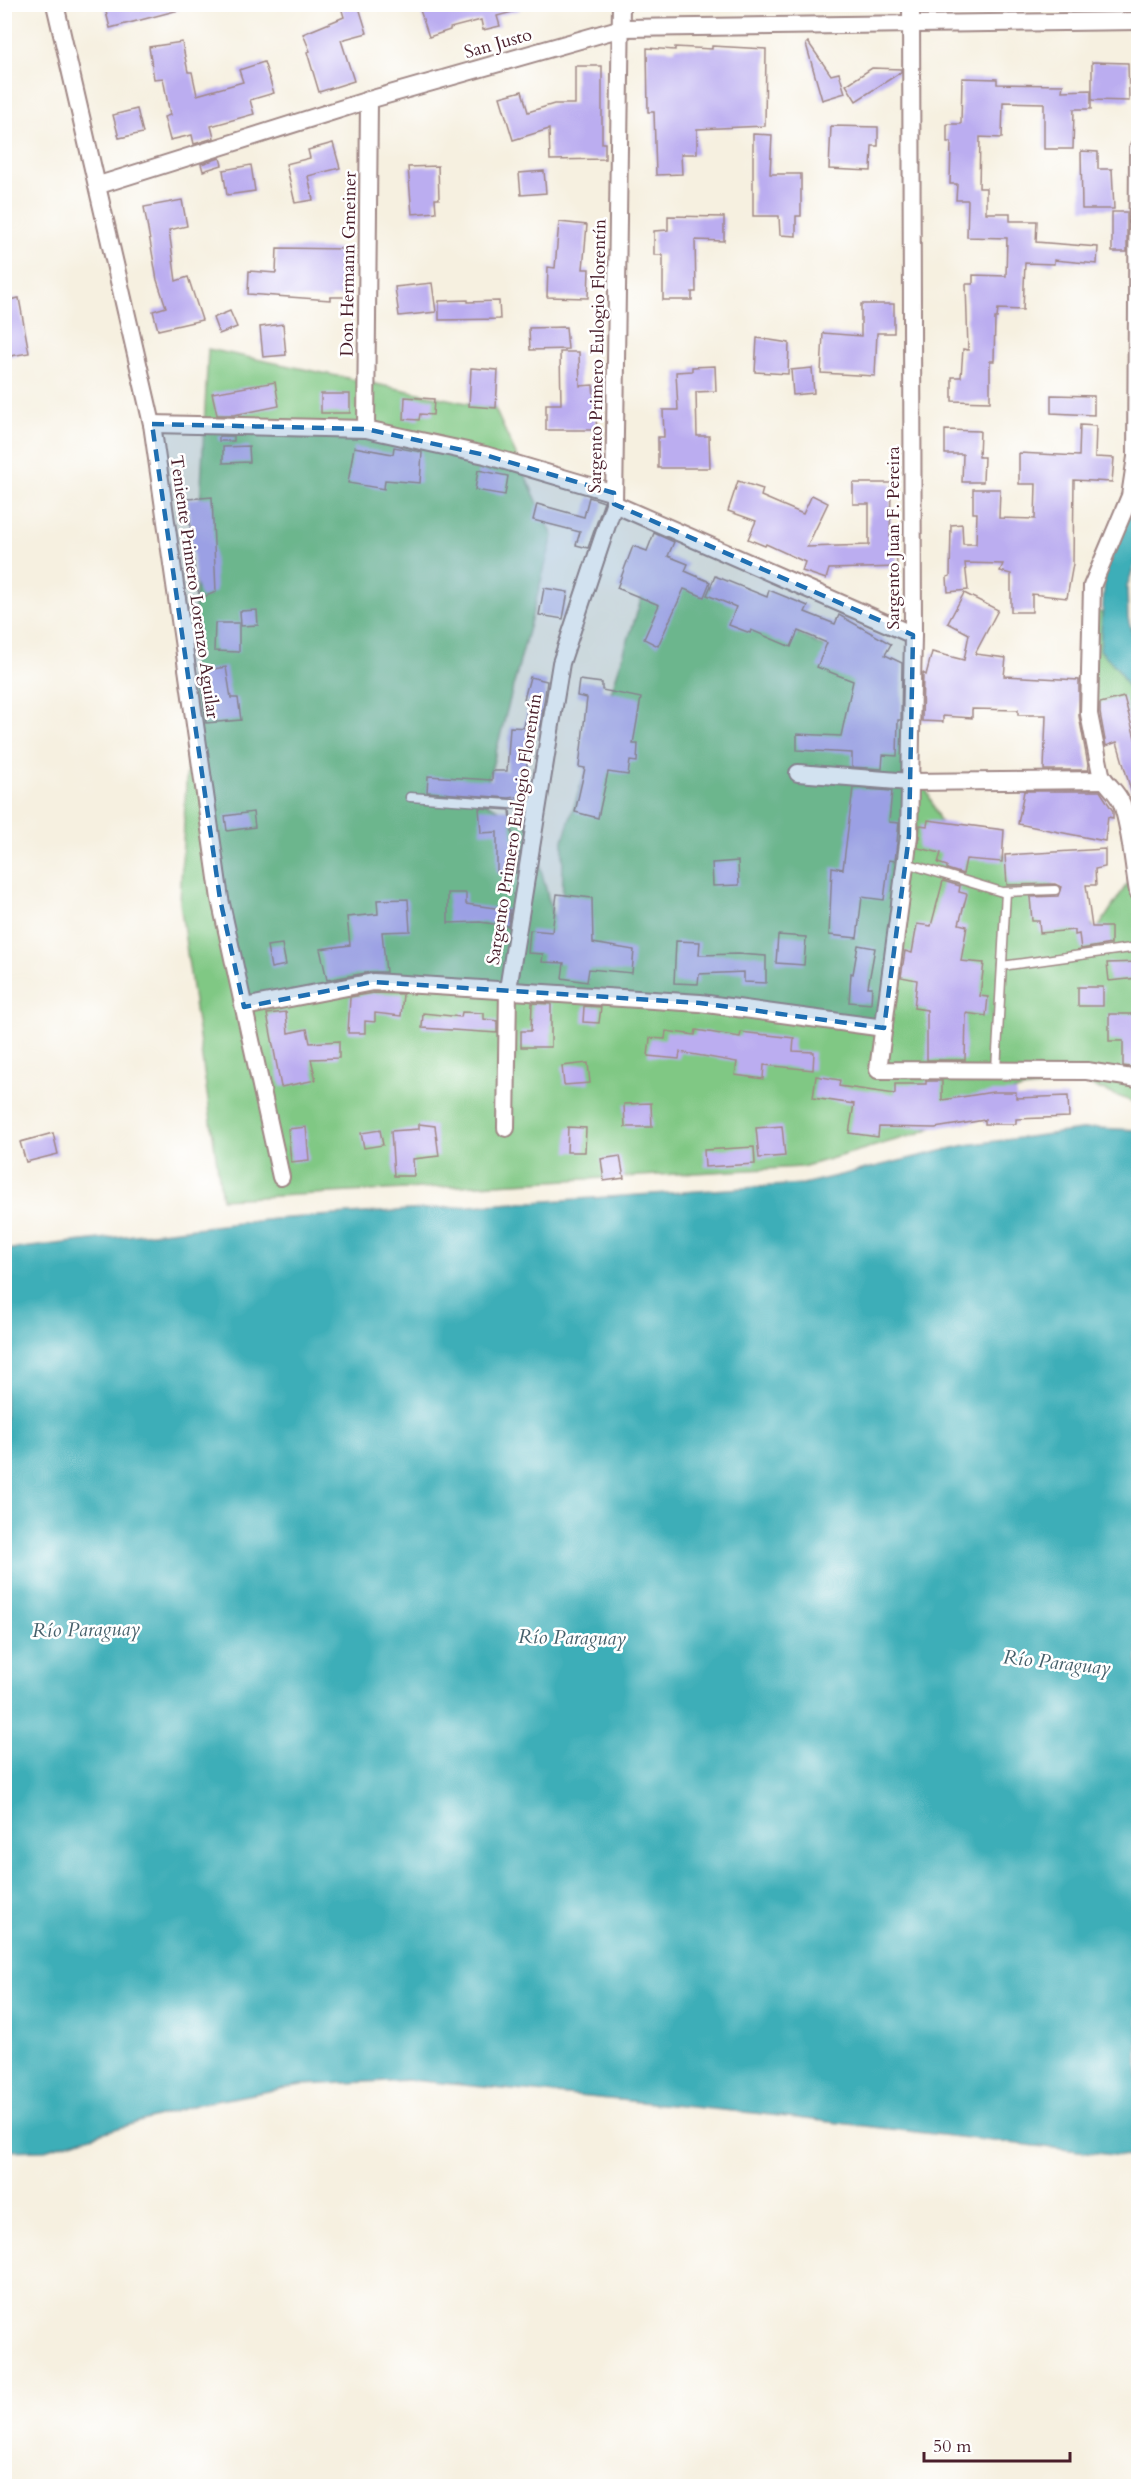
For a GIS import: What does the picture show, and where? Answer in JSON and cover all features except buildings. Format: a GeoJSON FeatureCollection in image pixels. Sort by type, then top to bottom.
{"type":"FeatureCollection","features":[{"type":"Feature","properties":{"kind":"street","name":"Teniente Primero Lorenzo Aguilar"},"geometry":{"type":"LineString","coordinates":[[55,4],[99,185],[152,424],[220,899],[281,1177]]}},
{"type":"Feature","properties":{"kind":"street","name":"Sargento Primero Eulogio Florentín"},"geometry":{"type":"LineString","coordinates":[[506,1128],[508,989],[561,663],[614,498],[621,4]]}},
{"type":"Feature","properties":{"kind":"street","name":"Sargento Juan F. Pereira"},"geometry":{"type":"LineString","coordinates":[[911,4],[913,635],[910,782],[906,863],[878,1070],[996,1070]]}},
{"type":"Feature","properties":{"kind":"street","name":"San Justo"},"geometry":{"type":"LineString","coordinates":[[99,185],[369,100],[622,28],[1138,21]]}},
{"type":"Feature","properties":{"kind":"street","name":"Don Hermann Gmeiner"},"geometry":{"type":"LineString","coordinates":[[366,429],[369,100]]}},
{"type":"Feature","properties":{"kind":"street"},"geometry":{"type":"LineString","coordinates":[[1138,148],[1136,457],[1130,496],[1092,586],[1089,714],[1104,780],[1114,788],[1122,803],[1138,892]]}},
{"type":"Feature","properties":{"kind":"street"},"geometry":{"type":"LineString","coordinates":[[152,424],[366,429],[485,455],[614,498],[913,635]]}},
{"type":"Feature","properties":{"kind":"street"},"geometry":{"type":"LineString","coordinates":[[798,773],[910,782],[1104,780]]}},
{"type":"Feature","properties":{"kind":"street"},"geometry":{"type":"LineString","coordinates":[[243,1007],[373,982],[700,1003],[884,1028]]}},
{"type":"Feature","properties":{"kind":"street"},"geometry":{"type":"LineString","coordinates":[[996,1070],[1087,1071],[1138,1079]]}},
{"type":"Feature","properties":{"kind":"lane"},"geometry":{"type":"LineString","coordinates":[[410,797],[538,806]]}},
{"type":"Feature","properties":{"kind":"lane"},"geometry":{"type":"LineString","coordinates":[[906,863],[1006,892],[1055,890]]}},
{"type":"Feature","properties":{"kind":"lane"},"geometry":{"type":"LineString","coordinates":[[996,1070],[1006,892]]}},
{"type":"Feature","properties":{"kind":"lane"},"geometry":{"type":"LineString","coordinates":[[1002,966],[1138,947]]}},
{"type":"Feature","properties":{"kind":"highlighted area"},"geometry":{"type":"Polygon","coordinates":[[[152,424],[366,429],[485,455],[614,493],[614,504],[913,635],[909,836],[884,1028],[700,1003],[373,982],[244,1007],[220,899],[152,424]]]}},
{"type":"Feature","properties":{"kind":"green space"},"geometry":{"type":"Polygon","coordinates":[[[208,349],[495,409],[553,536],[483,801],[530,826],[562,952],[563,840],[655,557],[878,676],[948,840],[1028,861],[1097,930],[1138,867],[1138,1104],[1082,1082],[1021,1089],[917,1134],[802,1167],[222,1199],[180,903],[208,349]]]}},
{"type":"Feature","properties":{"kind":"green space"},"geometry":{"type":"Polygon","coordinates":[[[1093,609],[1138,630],[1138,772],[1093,700],[1093,609]]]}},
{"type":"Feature","properties":{"kind":"water"},"geometry":{"type":"Polygon","coordinates":[[[1138,493],[1138,556],[1127,586],[1128,618],[1138,657],[1138,706],[1117,668],[1100,650],[1105,571],[1138,493]]]}},
{"type":"Feature","properties":{"kind":"water","name":"Río Paraguay"},"geometry":{"type":"Polygon","coordinates":[[[1096,1128],[1138,1130],[1138,2158],[754,2113],[411,2080],[301,2085],[199,2104],[45,2150],[5,2151],[5,1250],[274,1219],[803,1184],[966,1145],[1096,1128]]]}}]}
